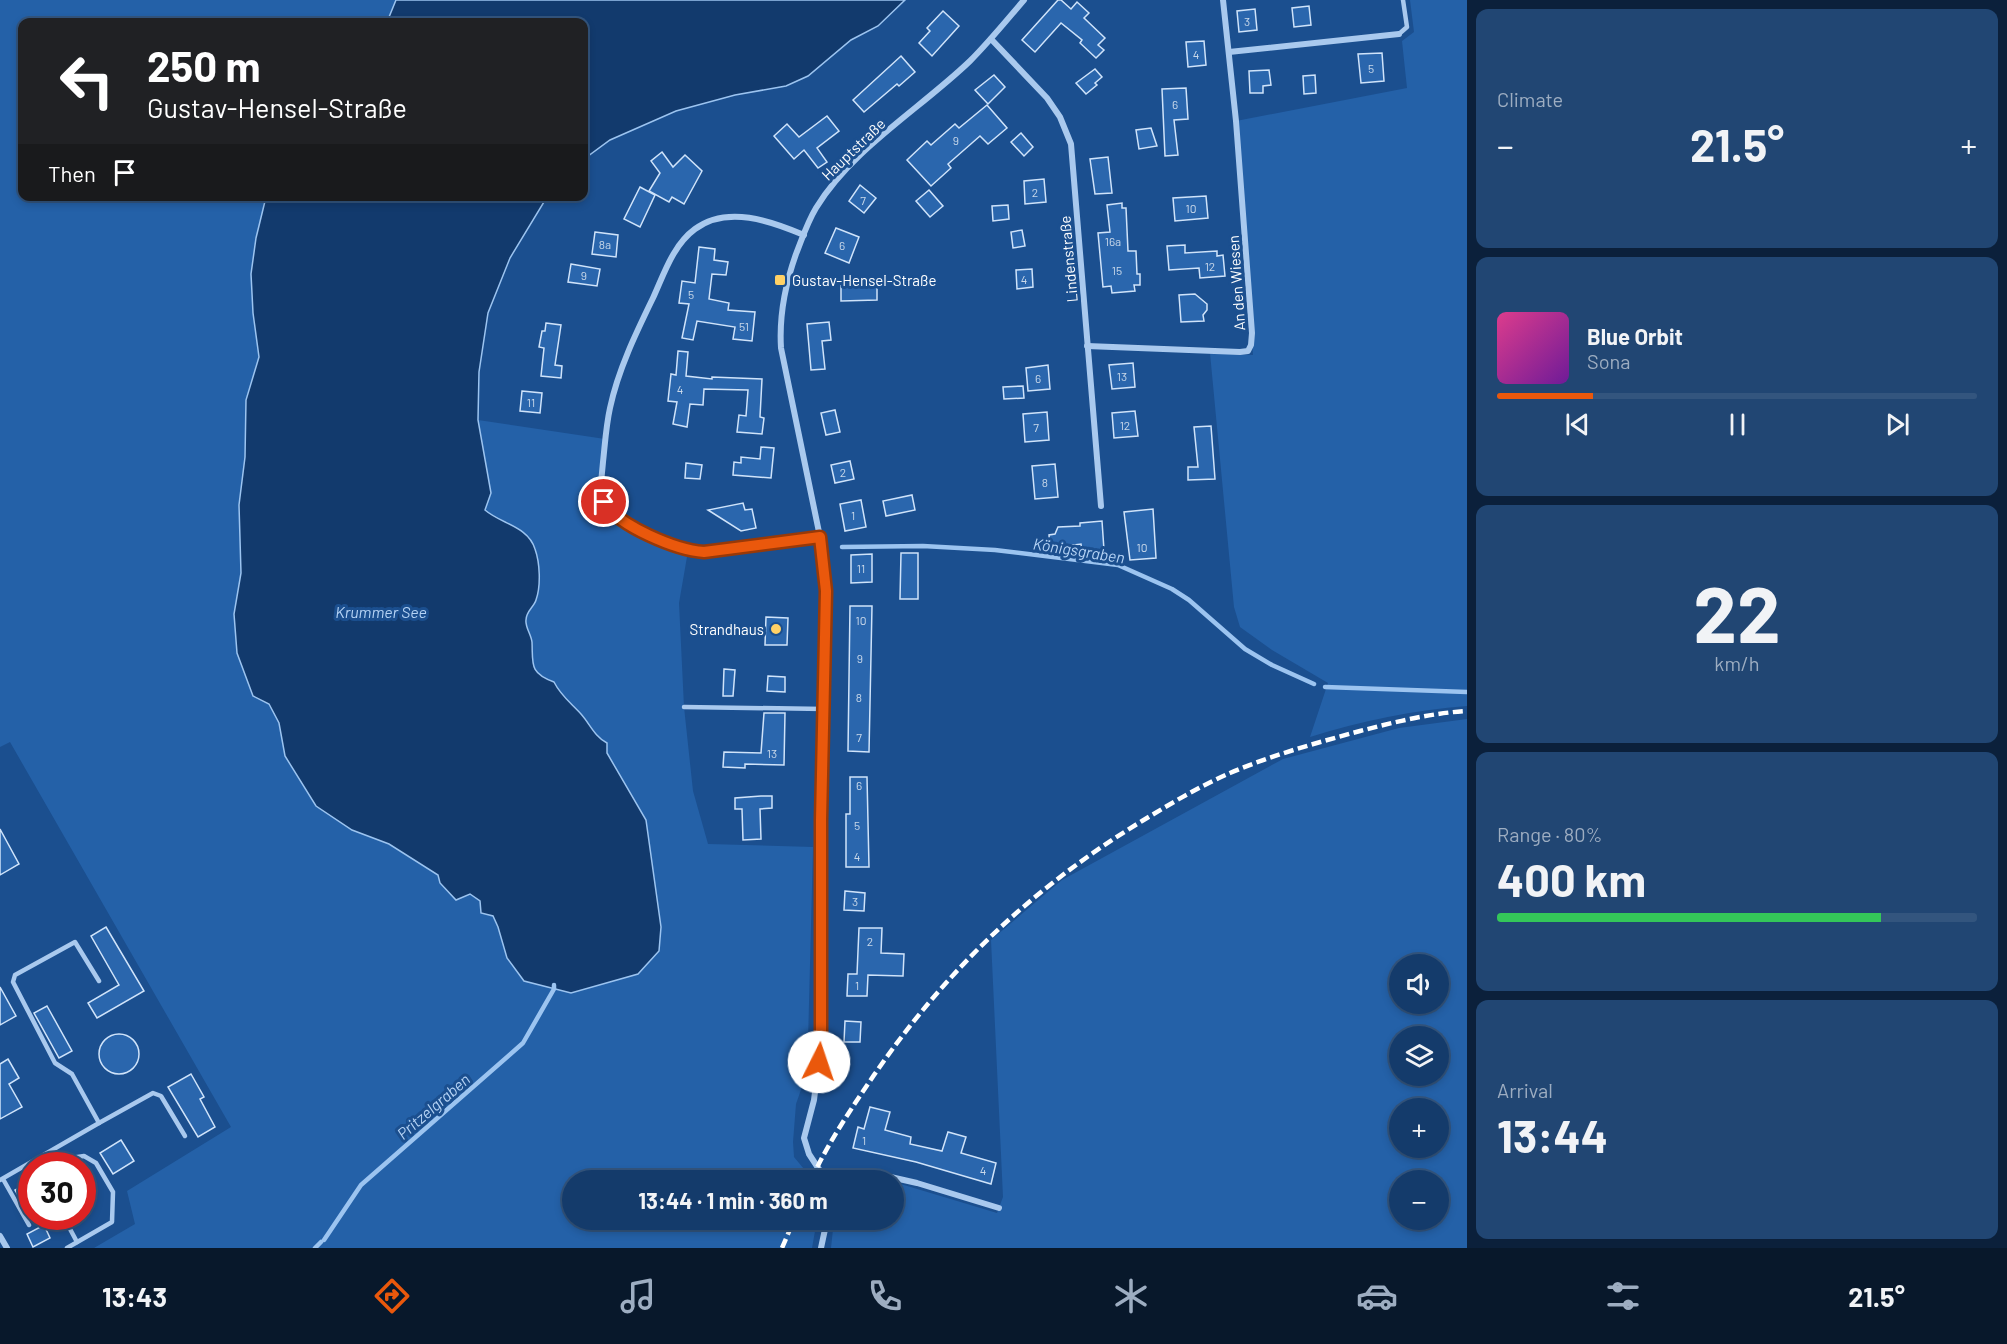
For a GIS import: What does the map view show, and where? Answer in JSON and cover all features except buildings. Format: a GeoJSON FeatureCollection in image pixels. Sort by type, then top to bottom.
{"type":"FeatureCollection","features":[{"type":"Feature","properties":{"kind":"street","name":"Hauptstraße"},"geometry":{"type":"LineString","coordinates":[[819,1170],[808,1154],[804,1138],[814,1100],[821,1044],[821,820],[826,591],[820,537],[781,348],[780,328],[783,307],[789,278],[804,235],[815,210],[838,178],[969,62],[1024,0]]}},
{"type":"Feature","properties":{"kind":"street","name":"An den Wiesen"},"geometry":{"type":"LineString","coordinates":[[1087,346],[1240,352],[1248,351],[1251,345],[1252,333],[1223,0]]}},
{"type":"Feature","properties":{"kind":"street"},"geometry":{"type":"LineString","coordinates":[[1229,52],[1399,34]]}},
{"type":"Feature","properties":{"kind":"street","name":"Lindenstraße"},"geometry":{"type":"LineString","coordinates":[[991,39],[1047,98],[1060,117],[1071,144],[1101,506]]}},
{"type":"Feature","properties":{"kind":"street"},"geometry":{"type":"LineString","coordinates":[[804,235],[778,224],[735,217],[715,219],[696,228],[681,242],[669,262],[618,379],[610,408],[601,484],[604,502],[609,511],[639,530],[688,551],[704,552],[820,537]]}},
{"type":"Feature","properties":{"kind":"street"},"geometry":{"type":"LineString","coordinates":[[904,1180],[999,1208]]}},
{"type":"Feature","properties":{"kind":"street"},"geometry":{"type":"LineString","coordinates":[[821,1248],[825,1230]]}},
{"type":"Feature","properties":{"kind":"street"},"geometry":{"type":"LineString","coordinates":[[0,1236],[7,1248]]}},
{"type":"Feature","properties":{"kind":"lane"},"geometry":{"type":"LineString","coordinates":[[1399,34],[1407,27],[1403,0]]}},
{"type":"Feature","properties":{"kind":"lane"},"geometry":{"type":"LineString","coordinates":[[684,706],[824,709]]}},
{"type":"Feature","properties":{"kind":"lane"},"geometry":{"type":"LineString","coordinates":[[99,981],[75,942],[15,975],[13,982],[55,1063],[72,1074],[99,1123]]}},
{"type":"Feature","properties":{"kind":"lane"},"geometry":{"type":"LineString","coordinates":[[18,1208],[1,1180],[153,1093],[161,1096],[185,1136]]}},
{"type":"Feature","properties":{"kind":"lane"},"geometry":{"type":"LineString","coordinates":[[67,1248],[112,1222],[113,1192],[96,1163]]}},
{"type":"Feature","properties":{"kind":"lane"},"geometry":{"type":"LineString","coordinates":[[71,1230],[77,1242]]}},
{"type":"Feature","properties":{"kind":"shaded area"},"geometry":{"type":"Polygon","coordinates":[[[0,0],[396,0],[389,18],[18,18],[18,201],[264,201],[253,313],[259,357],[246,400],[245,457],[239,505],[241,573],[234,614],[269,704],[279,723],[285,756],[352,830],[389,844],[438,875],[440,883],[471,894],[480,901],[481,913],[493,916],[507,958],[571,993],[638,974],[659,951],[661,927],[646,820],[607,753],[607,743],[595,733],[554,682],[542,677],[533,666],[532,640],[525,621],[536,601],[508,522],[494,517],[485,510],[491,493],[478,420],[605,439],[601,484],[609,511],[639,530],[688,551],[679,603],[684,707],[693,791],[708,844],[813,847],[808,1042],[804,1081],[796,1104],[793,1142],[794,1157],[805,1170],[562,1170],[562,1230],[815,1230],[812,1248],[94,1248],[135,1224],[127,1191],[231,1127],[10,742],[0,747],[0,0]]]}},
{"type":"Feature","properties":{"kind":"shaded area"},"geometry":{"type":"Polygon","coordinates":[[[1410,0],[1467,0],[1467,706],[1388,717],[1310,737],[1328,683],[1272,650],[1240,627],[1234,607],[1210,353],[1253,355],[1236,121],[1407,88],[1402,41],[1414,32],[1410,0]]]}},
{"type":"Feature","properties":{"kind":"shaded area"},"geometry":{"type":"Polygon","coordinates":[[[1467,719],[1467,1248],[831,1248],[833,1230],[904,1230],[904,1185],[997,1213],[1003,1197],[991,940],[1062,880],[1283,759],[1399,728],[1467,719]]]}},
{"type":"Feature","properties":{"kind":"water"},"geometry":{"type":"Polygon","coordinates":[[[396,0],[905,0],[878,26],[851,40],[808,76],[786,86],[735,95],[676,111],[610,140],[588,156],[588,18],[389,18],[396,0]]]}},
{"type":"Feature","properties":{"kind":"water","name":"Krummer See"},"geometry":{"type":"Polygon","coordinates":[[[265,201],[545,201],[510,258],[488,313],[479,372],[478,420],[491,493],[485,510],[526,535],[537,555],[538,594],[526,617],[536,671],[554,682],[595,733],[607,743],[607,753],[646,820],[661,927],[659,951],[638,974],[571,993],[524,981],[507,958],[493,916],[481,913],[480,901],[470,894],[456,900],[440,883],[438,875],[389,844],[352,830],[316,806],[285,756],[279,723],[269,704],[253,696],[237,653],[234,614],[241,573],[239,505],[245,457],[246,400],[259,357],[251,274],[256,238],[265,201]]]}},
{"type":"Feature","properties":{"kind":"waterway","name":"Königsgraben"},"geometry":{"type":"LineString","coordinates":[[842,547],[923,546],[995,550],[1118,565],[1172,589],[1189,600],[1245,649],[1272,665],[1314,684]]}},
{"type":"Feature","properties":{"kind":"waterway","name":"Königsgraben"},"geometry":{"type":"LineString","coordinates":[[1325,687],[1467,692]]}},
{"type":"Feature","properties":{"kind":"waterway","name":"Pritzelgraben"},"geometry":{"type":"LineString","coordinates":[[324,1240],[361,1185],[523,1043],[554,989],[554,985]]}},
{"type":"Feature","properties":{"kind":"waterway","name":"Pritzelgraben"},"geometry":{"type":"LineString","coordinates":[[315,1248],[321,1242]]}},
{"type":"Feature","properties":{"kind":"railway"},"geometry":{"type":"LineString","coordinates":[[816,1170],[832,1139],[874,1075],[931,1000],[994,933],[1064,874],[1102,847],[1196,789],[1262,761],[1386,724],[1467,711]]}},
{"type":"Feature","properties":{"kind":"railway"},"geometry":{"type":"LineString","coordinates":[[782,1248],[790,1230]]}},
{"type":"Feature","properties":{"kind":"place","name":"Gustav-Hensel-Straße"},"geometry":{"type":"Point","coordinates":[780,280]}},
{"type":"Feature","properties":{"kind":"place","name":"Strandhaus"},"geometry":{"type":"Point","coordinates":[776,629]}},
{"type":"Feature","properties":{"kind":"route"},"geometry":{"type":"LineString","coordinates":[[604,502],[609,511],[639,530],[688,551],[704,552],[820,537],[826,591],[819,1062]]}}]}
